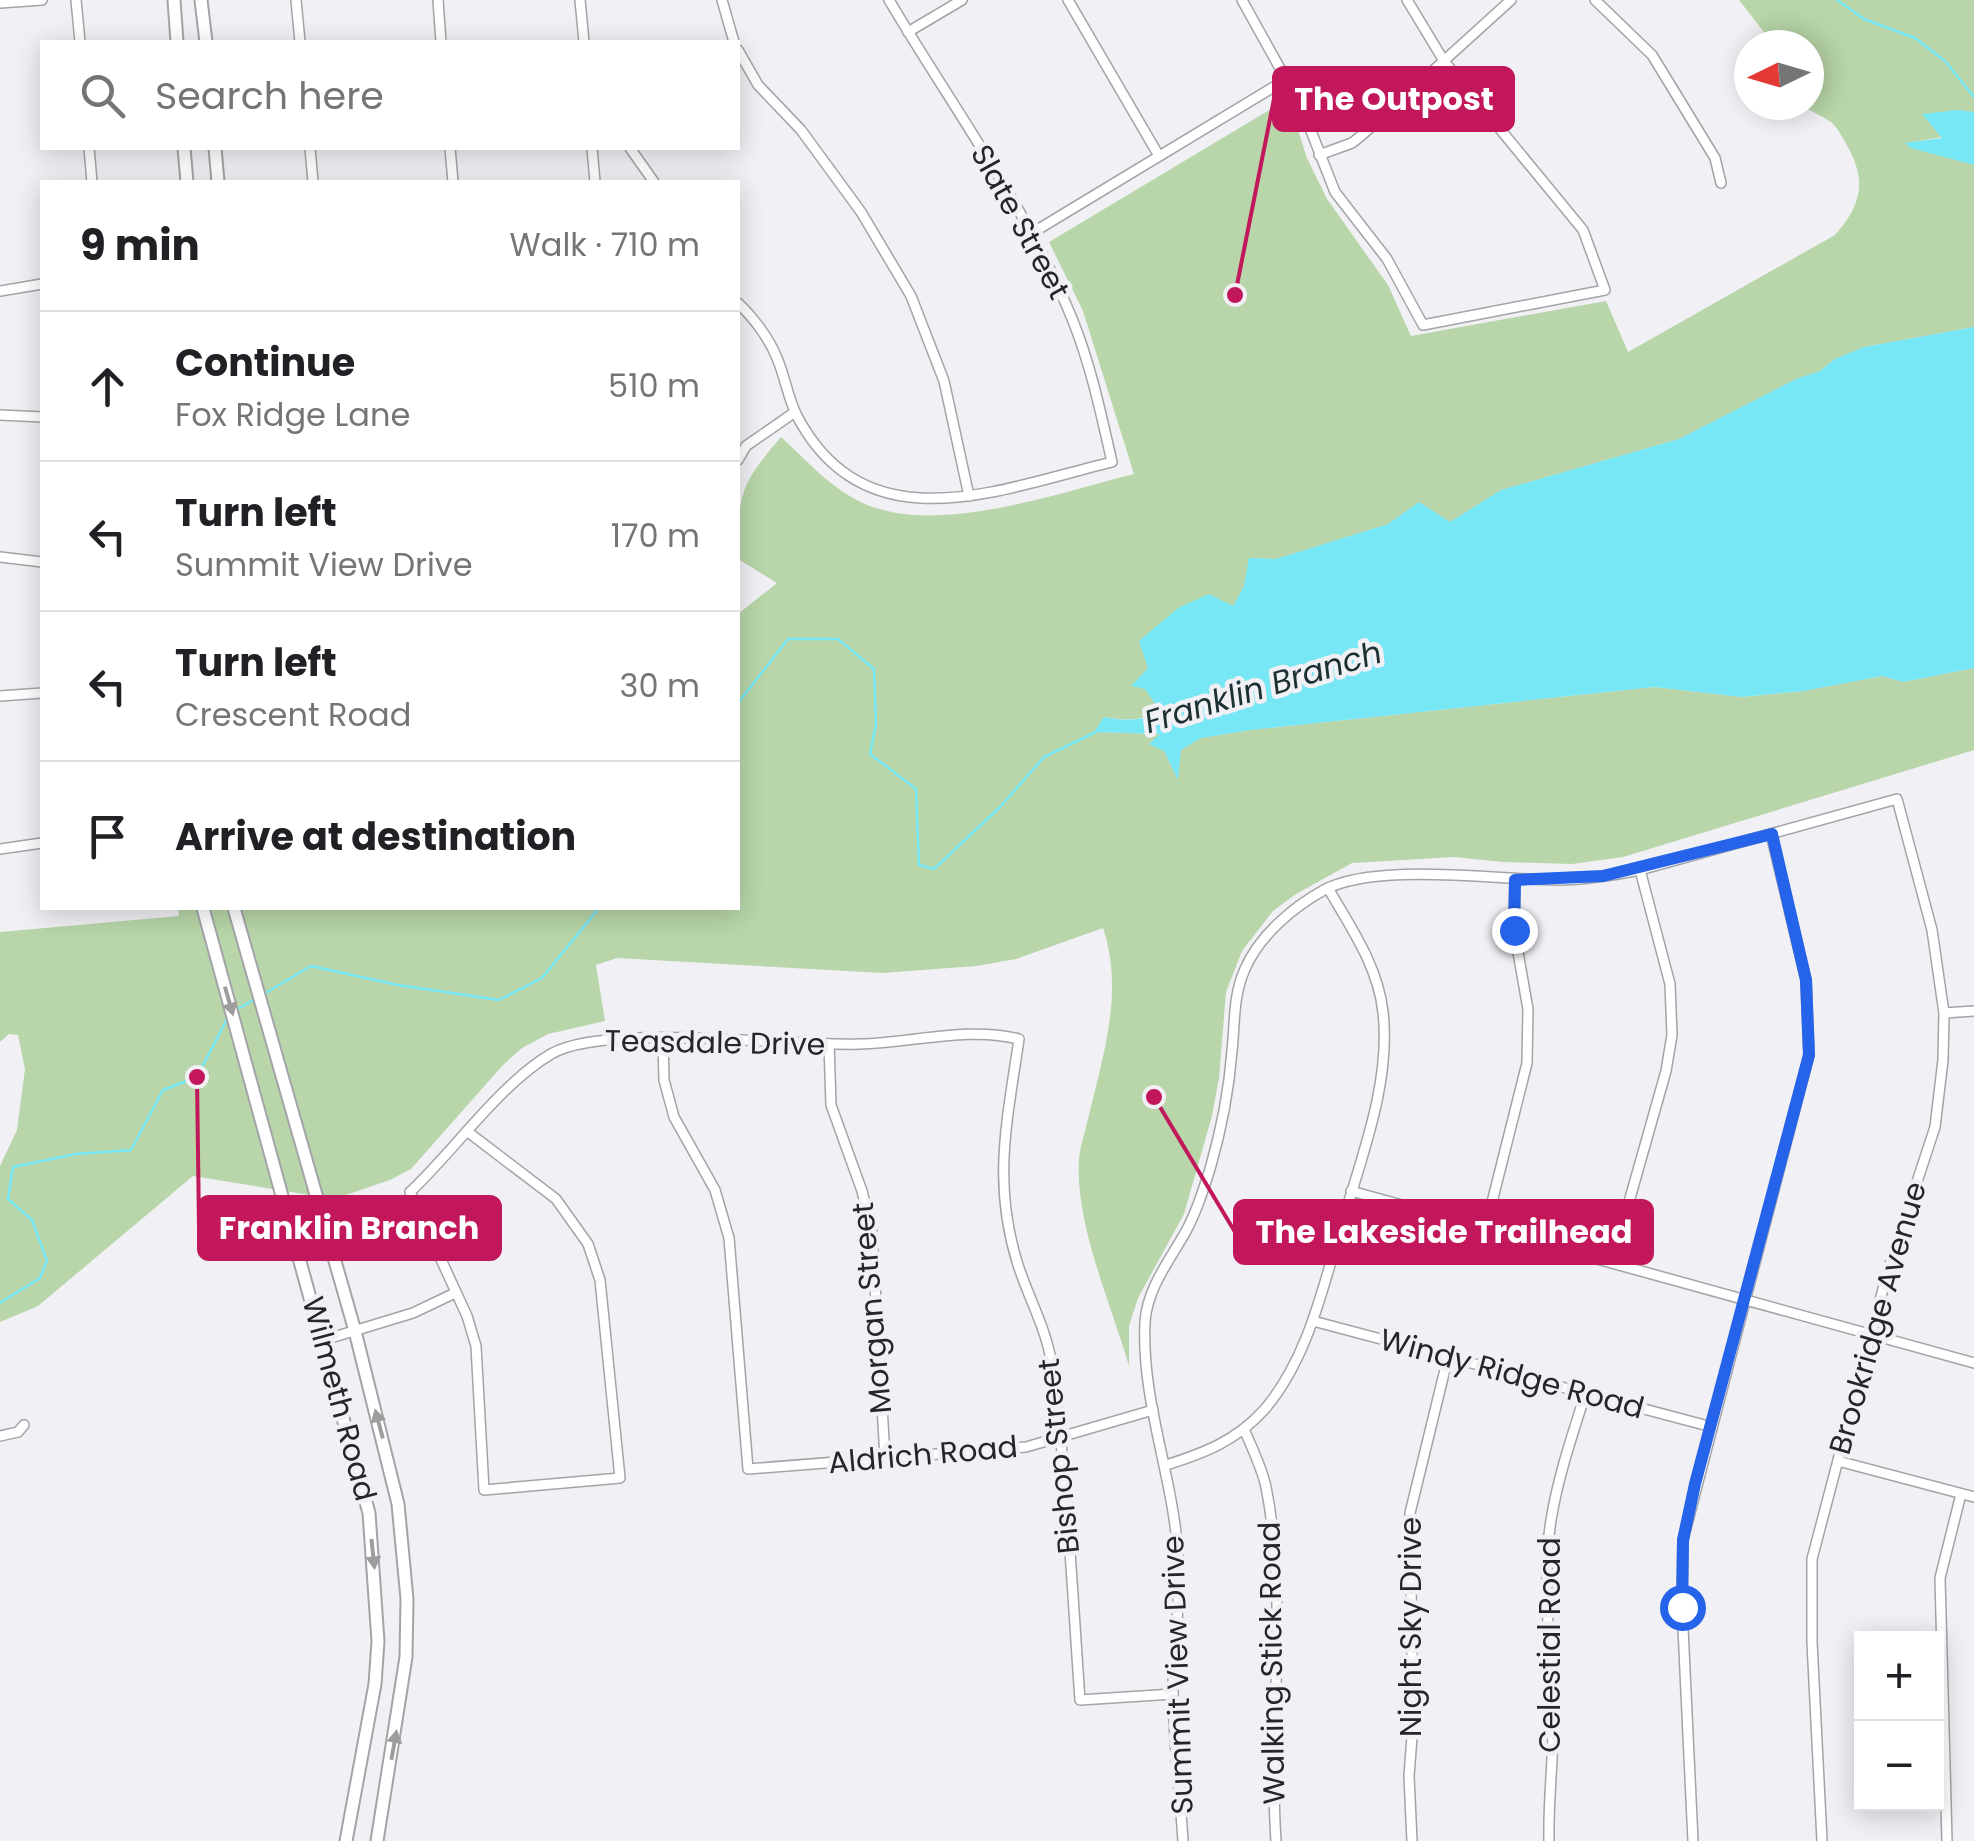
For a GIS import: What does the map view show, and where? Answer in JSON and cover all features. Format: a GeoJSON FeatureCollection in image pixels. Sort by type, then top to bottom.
{"type":"FeatureCollection","features":[{"type":"Feature","properties":{"kind":"street"},"geometry":{"type":"LineString","coordinates":[[0,3],[42,0]]}},
{"type":"Feature","properties":{"kind":"street"},"geometry":{"type":"LineString","coordinates":[[76,0],[80,40]]}},
{"type":"Feature","properties":{"kind":"street"},"geometry":{"type":"LineString","coordinates":[[174,0],[177,40]]}},
{"type":"Feature","properties":{"kind":"street"},"geometry":{"type":"LineString","coordinates":[[201,0],[206,40]]}},
{"type":"Feature","properties":{"kind":"street"},"geometry":{"type":"LineString","coordinates":[[296,0],[300,40]]}},
{"type":"Feature","properties":{"kind":"street"},"geometry":{"type":"LineString","coordinates":[[438,0],[442,40]]}},
{"type":"Feature","properties":{"kind":"street"},"geometry":{"type":"LineString","coordinates":[[580,0],[584,40]]}},
{"type":"Feature","properties":{"kind":"street"},"geometry":{"type":"LineString","coordinates":[[722,0],[733,40]]}},
{"type":"Feature","properties":{"kind":"street","name":"Slate Street"},"geometry":{"type":"LineString","coordinates":[[890,0],[1032,233],[1074,322],[1112,462],[969,496]]}},
{"type":"Feature","properties":{"kind":"street"},"geometry":{"type":"LineString","coordinates":[[908,32],[962,0]]}},
{"type":"Feature","properties":{"kind":"street"},"geometry":{"type":"LineString","coordinates":[[1068,0],[1160,156]]}},
{"type":"Feature","properties":{"kind":"street"},"geometry":{"type":"LineString","coordinates":[[1242,0],[1302,108],[1334,192],[1387,260],[1423,325],[1605,290],[1584,230],[1444,60],[1406,0]]}},
{"type":"Feature","properties":{"kind":"street"},"geometry":{"type":"LineString","coordinates":[[1319,155],[1362,135],[1510,0]]}},
{"type":"Feature","properties":{"kind":"street"},"geometry":{"type":"LineString","coordinates":[[1594,0],[1652,55],[1715,158],[1721,183]]}},
{"type":"Feature","properties":{"kind":"street"},"geometry":{"type":"LineString","coordinates":[[740,54],[758,85],[801,130],[861,212],[911,296],[944,381],[969,496],[924,500],[898,497],[861,485],[831,462],[795,412],[776,355],[740,304]]}},
{"type":"Feature","properties":{"kind":"street"},"geometry":{"type":"LineString","coordinates":[[1032,233],[1287,79]]}},
{"type":"Feature","properties":{"kind":"street"},"geometry":{"type":"LineString","coordinates":[[89,150],[92,180]]}},
{"type":"Feature","properties":{"kind":"street"},"geometry":{"type":"LineString","coordinates":[[184,150],[187,180]]}},
{"type":"Feature","properties":{"kind":"street"},"geometry":{"type":"LineString","coordinates":[[215,150],[218,180]]}},
{"type":"Feature","properties":{"kind":"street"},"geometry":{"type":"LineString","coordinates":[[310,150],[313,180]]}},
{"type":"Feature","properties":{"kind":"street"},"geometry":{"type":"LineString","coordinates":[[450,150],[453,180]]}},
{"type":"Feature","properties":{"kind":"street"},"geometry":{"type":"LineString","coordinates":[[592,150],[596,180]]}},
{"type":"Feature","properties":{"kind":"street"},"geometry":{"type":"LineString","coordinates":[[631,150],[653,180]]}},
{"type":"Feature","properties":{"kind":"street"},"geometry":{"type":"LineString","coordinates":[[0,291],[40,284]]}},
{"type":"Feature","properties":{"kind":"street"},"geometry":{"type":"LineString","coordinates":[[740,456],[746,446],[795,412]]}},
{"type":"Feature","properties":{"kind":"street"},"geometry":{"type":"LineString","coordinates":[[0,415],[40,417]]}},
{"type":"Feature","properties":{"kind":"street"},"geometry":{"type":"LineString","coordinates":[[0,557],[40,562]]}},
{"type":"Feature","properties":{"kind":"street"},"geometry":{"type":"LineString","coordinates":[[0,696],[40,693]]}},
{"type":"Feature","properties":{"kind":"street","name":"Summit View Drive"},"geometry":{"type":"LineString","coordinates":[[1183,1841],[1173,1694],[1179,1633],[1178,1553],[1166,1465],[1145,1361],[1145,1317],[1158,1276],[1186,1230],[1210,1168],[1223,1113],[1234,1006],[1245,967],[1270,932],[1297,907],[1328,888],[1365,878],[1409,875],[1563,880],[1640,870],[1896,799]]}},
{"type":"Feature","properties":{"kind":"street","name":"Brookridge Avenue"},"geometry":{"type":"LineString","coordinates":[[1822,1841],[1810,1582],[1826,1498],[1888,1270],[1935,1126],[1943,1060],[1944,1013],[1932,930],[1896,799]]}},
{"type":"Feature","properties":{"kind":"street"},"geometry":{"type":"LineString","coordinates":[[1693,1841],[1682,1607],[1683,1540],[1809,1055],[1806,980],[1772,834]]}},
{"type":"Feature","properties":{"kind":"street"},"geometry":{"type":"LineString","coordinates":[[0,848],[40,843]]}},
{"type":"Feature","properties":{"kind":"street"},"geometry":{"type":"LineString","coordinates":[[1612,1262],[1666,1070],[1672,1035],[1670,984],[1640,870]]}},
{"type":"Feature","properties":{"kind":"street"},"geometry":{"type":"LineString","coordinates":[[1485,1230],[1528,1063],[1530,1037],[1514,930],[1515,880]]}},
{"type":"Feature","properties":{"kind":"street"},"geometry":{"type":"LineString","coordinates":[[1166,1465],[1207,1452],[1244,1430],[1280,1388],[1312,1321],[1352,1191],[1381,1077],[1383,1014],[1378,981],[1328,888]]}},
{"type":"Feature","properties":{"kind":"street","name":"Wilmeth Road"},"geometry":{"type":"LineString","coordinates":[[204,910],[369,1513],[378,1607],[375,1684],[346,1841]]}},
{"type":"Feature","properties":{"kind":"street","name":"Wilmeth Road"},"geometry":{"type":"LineString","coordinates":[[235,910],[355,1331],[398,1504],[407,1599],[404,1686],[377,1841]]}},
{"type":"Feature","properties":{"kind":"street"},"geometry":{"type":"LineString","coordinates":[[1944,1013],[1974,1011]]}},
{"type":"Feature","properties":{"kind":"street","name":"Teasdale Drive"},"geometry":{"type":"LineString","coordinates":[[455,1293],[410,1192],[522,1076],[552,1054],[578,1042],[663,1039],[829,1044],[986,1034],[1019,1040]]}},
{"type":"Feature","properties":{"kind":"street","name":"Aldrich Road"},"geometry":{"type":"LineString","coordinates":[[663,1039],[664,1080],[674,1117],[715,1190],[729,1238],[748,1469],[1026,1447],[1153,1410]]}},
{"type":"Feature","properties":{"kind":"street","name":"Bishop Street"},"geometry":{"type":"LineString","coordinates":[[1019,1040],[1001,1179],[1018,1266],[1037,1310],[1051,1359],[1061,1439],[1080,1700],[1173,1694]]}},
{"type":"Feature","properties":{"kind":"street","name":"Morgan Street"},"geometry":{"type":"LineString","coordinates":[[829,1044],[831,1105],[862,1191],[872,1232],[886,1458]]}},
{"type":"Feature","properties":{"kind":"street"},"geometry":{"type":"LineString","coordinates":[[324,1340],[413,1313],[455,1293],[468,1316],[476,1346],[484,1490],[620,1478],[600,1280],[588,1244],[556,1199],[468,1132]]}},
{"type":"Feature","properties":{"kind":"street"},"geometry":{"type":"LineString","coordinates":[[1352,1191],[1974,1363]]}},
{"type":"Feature","properties":{"kind":"street","name":"Windy Ridge Road"},"geometry":{"type":"LineString","coordinates":[[1312,1321],[1712,1427]]}},
{"type":"Feature","properties":{"kind":"street","name":"Night Sky Drive"},"geometry":{"type":"LineString","coordinates":[[1412,1841],[1410,1513],[1448,1358]]}},
{"type":"Feature","properties":{"kind":"street","name":"Celestial Road"},"geometry":{"type":"LineString","coordinates":[[1549,1841],[1553,1730],[1550,1521],[1585,1394]]}},
{"type":"Feature","properties":{"kind":"street"},"geometry":{"type":"LineString","coordinates":[[0,1436],[18,1432],[24,1425]]}},
{"type":"Feature","properties":{"kind":"street","name":"Walking Stick Road"},"geometry":{"type":"LineString","coordinates":[[1244,1430],[1266,1484],[1273,1549],[1278,1691],[1272,1772],[1276,1841]]}},
{"type":"Feature","properties":{"kind":"street"},"geometry":{"type":"LineString","coordinates":[[1838,1462],[1974,1497]]}},
{"type":"Feature","properties":{"kind":"street"},"geometry":{"type":"LineString","coordinates":[[1948,1841],[1940,1578],[1961,1494]]}},
{"type":"Feature","properties":{"kind":"green space"},"geometry":{"type":"Polygon","coordinates":[[[1739,0],[1974,0],[1974,112],[1956,110],[1923,115],[1943,137],[1906,143],[1974,165],[1974,327],[1864,347],[1679,439],[1501,490],[1450,522],[1419,502],[1388,524],[1276,559],[1250,558],[1244,586],[1233,607],[1148,668],[1145,689],[1162,712],[1134,719],[1105,717],[1095,732],[1161,734],[1150,743],[1164,751],[1177,778],[1181,750],[1201,738],[1251,730],[1654,687],[1742,697],[1804,691],[1882,676],[1903,682],[1974,668],[1974,750],[1623,857],[1572,864],[1454,857],[1352,863],[1296,894],[1273,911],[1242,951],[1226,992],[1212,1116],[1184,1214],[1138,1298],[1129,1326],[1129,1366],[1088,1237],[1079,1184],[1080,1154],[1110,1021],[1112,975],[1103,928],[1016,959],[882,973],[617,958],[596,965],[605,1021],[548,1034],[522,1048],[411,1169],[334,1199],[193,1176],[38,1306],[0,1322],[0,1166],[17,1130],[25,1069],[18,1035],[9,1034],[0,1042],[0,932],[179,916],[178,910],[740,910],[740,612],[777,583],[740,560],[740,512],[749,480],[781,437],[824,478],[853,498],[883,510],[917,515],[992,509],[1134,474],[1083,311],[1049,242],[1288,99],[1307,158],[1327,199],[1388,285],[1411,336],[1606,301],[1628,352],[1835,235],[1856,201],[1859,179],[1852,155],[1831,122],[1824,118],[1824,30],[1762,30],[1739,0]]]}},
{"type":"Feature","properties":{"kind":"water"},"geometry":{"type":"Polygon","coordinates":[[[1974,112],[1974,165],[1905,143],[1942,138],[1922,114],[1974,112]]]}},
{"type":"Feature","properties":{"kind":"water"},"geometry":{"type":"Polygon","coordinates":[[[1974,327],[1974,668],[1903,682],[1882,676],[1804,691],[1742,697],[1654,687],[1251,730],[1201,738],[1181,750],[1178,780],[1164,751],[1149,744],[1160,734],[1094,732],[1104,717],[1133,719],[1161,712],[1145,689],[1131,686],[1148,668],[1139,641],[1178,608],[1209,594],[1233,606],[1244,586],[1249,558],[1276,559],[1388,524],[1419,502],[1450,522],[1501,490],[1679,439],[1864,347],[1974,327]]]}},
{"type":"Feature","properties":{"kind":"waterway"},"geometry":{"type":"LineString","coordinates":[[1837,0],[1864,19],[1915,38],[1945,61],[1974,97]]}},
{"type":"Feature","properties":{"kind":"waterway","name":"Franklin Branch"},"geometry":{"type":"LineString","coordinates":[[740,700],[788,639],[838,639],[874,669],[876,724],[870,754],[916,789],[919,865],[934,869],[1000,807],[1044,757],[1096,732]]}},
{"type":"Feature","properties":{"kind":"waterway","name":"Franklin Branch"},"geometry":{"type":"LineString","coordinates":[[262,995],[311,966],[398,985],[499,1000],[542,978],[597,910]]}},
{"type":"Feature","properties":{"kind":"waterway","name":"Franklin Branch"},"geometry":{"type":"LineString","coordinates":[[236,1010],[255,999]]}},
{"type":"Feature","properties":{"kind":"waterway","name":"Franklin Branch"},"geometry":{"type":"LineString","coordinates":[[0,1303],[40,1278],[47,1261],[32,1220],[8,1199],[13,1167],[76,1154],[131,1150],[163,1090],[197,1077],[227,1019]]}},
{"type":"Feature","properties":{"kind":"place","name":"The Outpost"},"geometry":{"type":"Point","coordinates":[1235,295]}},
{"type":"Feature","properties":{"kind":"place","name":"Franklin Branch"},"geometry":{"type":"Point","coordinates":[197,1077]}},
{"type":"Feature","properties":{"kind":"place","name":"The Lakeside Trailhead"},"geometry":{"type":"Point","coordinates":[1154,1097]}},
{"type":"Feature","properties":{"kind":"route"},"geometry":{"type":"LineString","coordinates":[[1514,930],[1515,880],[1563,880],[1640,870],[1772,834],[1800,944],[1809,1010],[1809,1055],[1695,1484],[1683,1540],[1682,1607]]}}]}
